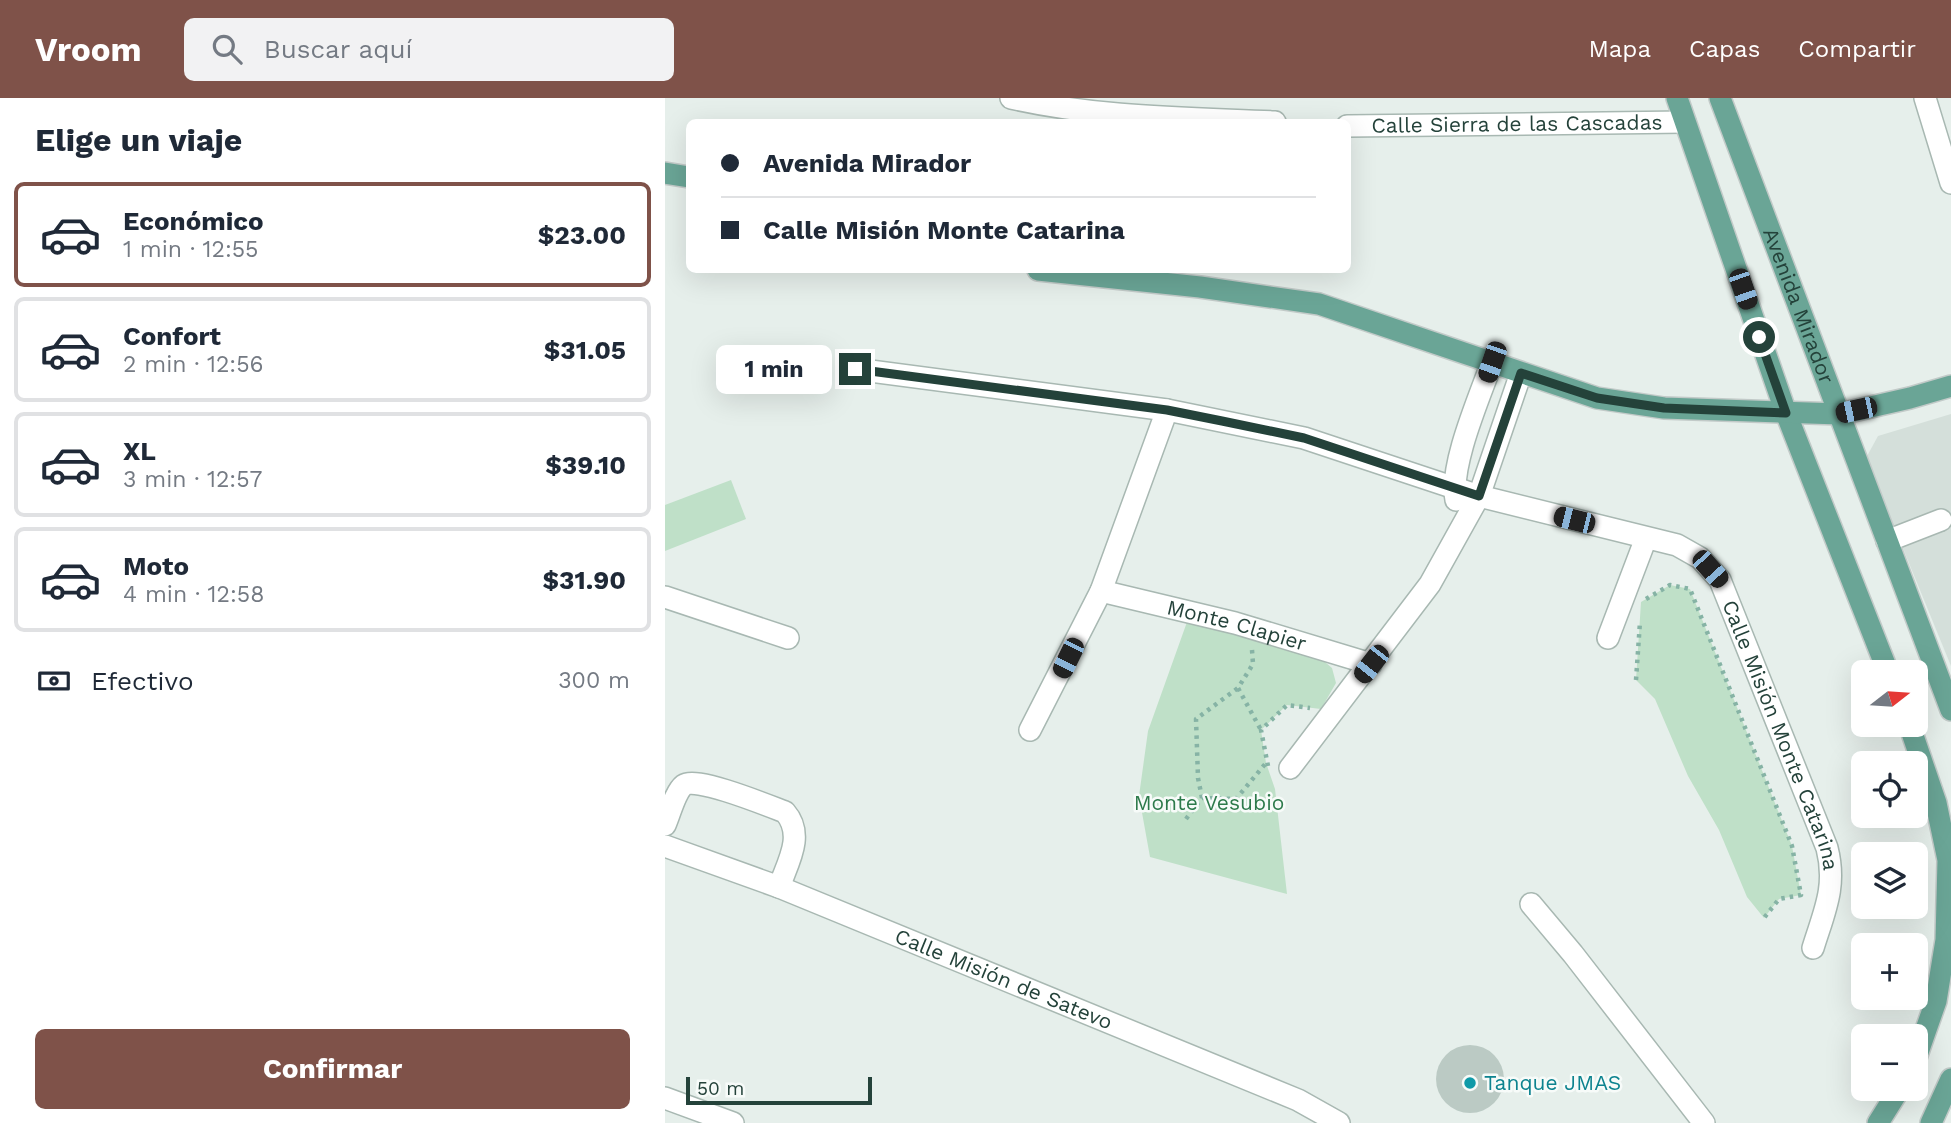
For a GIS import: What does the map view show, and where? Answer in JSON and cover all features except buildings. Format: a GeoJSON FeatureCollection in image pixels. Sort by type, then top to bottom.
{"type":"FeatureCollection","features":[{"type":"Feature","properties":{"kind":"main road"},"geometry":{"type":"LineString","coordinates":[[1677,98],[1786,413],[1883,660]]}},
{"type":"Feature","properties":{"kind":"main road","name":"Avenida Mirador"},"geometry":{"type":"LineString","coordinates":[[1720,98],[1951,710]]}},
{"type":"Feature","properties":{"kind":"main road"},"geometry":{"type":"LineString","coordinates":[[665,173],[686,176]]}},
{"type":"Feature","properties":{"kind":"main road"},"geometry":{"type":"LineString","coordinates":[[1067,273],[1200,287],[1319,304],[1597,398],[1664,408],[1840,414],[1951,386]]}},
{"type":"Feature","properties":{"kind":"main road"},"geometry":{"type":"LineString","coordinates":[[1913,737],[1936,803],[1948,860],[1945,940],[1936,1001],[1928,1024]]}},
{"type":"Feature","properties":{"kind":"main road"},"geometry":{"type":"LineString","coordinates":[[1934,1121],[1951,1079]]}},
{"type":"Feature","properties":{"kind":"main road"},"geometry":{"type":"LineString","coordinates":[[1878,1123],[1892,1101]]}},
{"type":"Feature","properties":{"kind":"street"},"geometry":{"type":"LineString","coordinates":[[1011,98],[1064,109],[1225,119]]}},
{"type":"Feature","properties":{"kind":"street"},"geometry":{"type":"LineString","coordinates":[[1925,98],[1951,183]]}},
{"type":"Feature","properties":{"kind":"street","name":"Calle Sierra de las Cascadas"},"geometry":{"type":"LineString","coordinates":[[1351,126],[1685,122]]}},
{"type":"Feature","properties":{"kind":"street"},"geometry":{"type":"LineString","coordinates":[[1462,526],[1453,486],[1468,430],[1492,362]]}},
{"type":"Feature","properties":{"kind":"street","name":"Calle Misión Monte Catarina"},"geometry":{"type":"LineString","coordinates":[[855,369],[1167,410],[1304,438],[1479,496],[1677,545],[1700,558],[1720,580],[1827,848],[1832,866],[1832,884],[1813,948]]}},
{"type":"Feature","properties":{"kind":"street"},"geometry":{"type":"LineString","coordinates":[[1281,772],[1371,664],[1430,584],[1479,496],[1521,373]]}},
{"type":"Feature","properties":{"kind":"street"},"geometry":{"type":"LineString","coordinates":[[1030,730],[1101,591],[1167,410]]}},
{"type":"Feature","properties":{"kind":"street"},"geometry":{"type":"LineString","coordinates":[[1887,541],[1941,520]]}},
{"type":"Feature","properties":{"kind":"street"},"geometry":{"type":"LineString","coordinates":[[1608,638],[1646,538]]}},
{"type":"Feature","properties":{"kind":"street","name":"Monte Clapier"},"geometry":{"type":"LineString","coordinates":[[1101,591],[1254,629],[1371,664]]}},
{"type":"Feature","properties":{"kind":"street"},"geometry":{"type":"LineString","coordinates":[[665,597],[788,638]]}},
{"type":"Feature","properties":{"kind":"street"},"geometry":{"type":"LineString","coordinates":[[665,825],[682,786],[688,783],[705,784],[785,812],[791,818],[796,838],[779,887]]}},
{"type":"Feature","properties":{"kind":"street","name":"Calle Misión de Satevo"},"geometry":{"type":"LineString","coordinates":[[665,846],[779,887],[1298,1100],[1339,1123]]}},
{"type":"Feature","properties":{"kind":"street"},"geometry":{"type":"LineString","coordinates":[[1531,904],[1704,1123]]}},
{"type":"Feature","properties":{"kind":"street"},"geometry":{"type":"LineString","coordinates":[[665,1098],[733,1123]]}},
{"type":"Feature","properties":{"kind":"path"},"geometry":{"type":"LineString","coordinates":[[1641,602],[1670,585],[1690,589],[1792,846],[1801,895],[1779,899],[1764,918]]}},
{"type":"Feature","properties":{"kind":"path"},"geometry":{"type":"LineString","coordinates":[[1636,680],[1640,615]]}},
{"type":"Feature","properties":{"kind":"path"},"geometry":{"type":"LineString","coordinates":[[1186,818],[1202,798],[1198,778],[1196,719],[1238,688],[1253,664],[1254,629]]}},
{"type":"Feature","properties":{"kind":"path"},"geometry":{"type":"LineString","coordinates":[[1202,798],[1236,799],[1266,763],[1261,730],[1238,688]]}},
{"type":"Feature","properties":{"kind":"path"},"geometry":{"type":"LineString","coordinates":[[1261,730],[1287,705],[1321,709]]}},
{"type":"Feature","properties":{"kind":"path"},"geometry":{"type":"LineString","coordinates":[[1266,763],[1281,772]]}},
{"type":"Feature","properties":{"kind":"shaded area"},"geometry":{"type":"Polygon","coordinates":[[[1951,414],[1951,666],[1866,458],[1878,436],[1951,414]]]}},
{"type":"Feature","properties":{"kind":"green space"},"geometry":{"type":"Polygon","coordinates":[[[731,480],[746,519],[665,551],[665,505],[731,480]]]}},
{"type":"Feature","properties":{"kind":"green space"},"geometry":{"type":"Polygon","coordinates":[[[1670,585],[1690,589],[1792,846],[1801,895],[1779,899],[1764,918],[1747,897],[1719,830],[1688,776],[1655,699],[1636,680],[1641,602],[1670,585]]]}},
{"type":"Feature","properties":{"kind":"green space","name":"Monte Vesubio"},"geometry":{"type":"Polygon","coordinates":[[[1187,622],[1319,657],[1332,668],[1336,683],[1321,709],[1287,705],[1261,730],[1266,763],[1275,789],[1287,894],[1150,857],[1139,796],[1148,731],[1187,622]]]}},
{"type":"Feature","properties":{"kind":"place","name":"Tanque JMAS"},"geometry":{"type":"Point","coordinates":[1470,1083]}},
{"type":"Feature","properties":{"kind":"route"},"geometry":{"type":"LineString","coordinates":[[855,369],[1167,410],[1222,421],[1304,438],[1479,496],[1521,373],[1597,398],[1664,408],[1786,413],[1759,337]]}}]}
